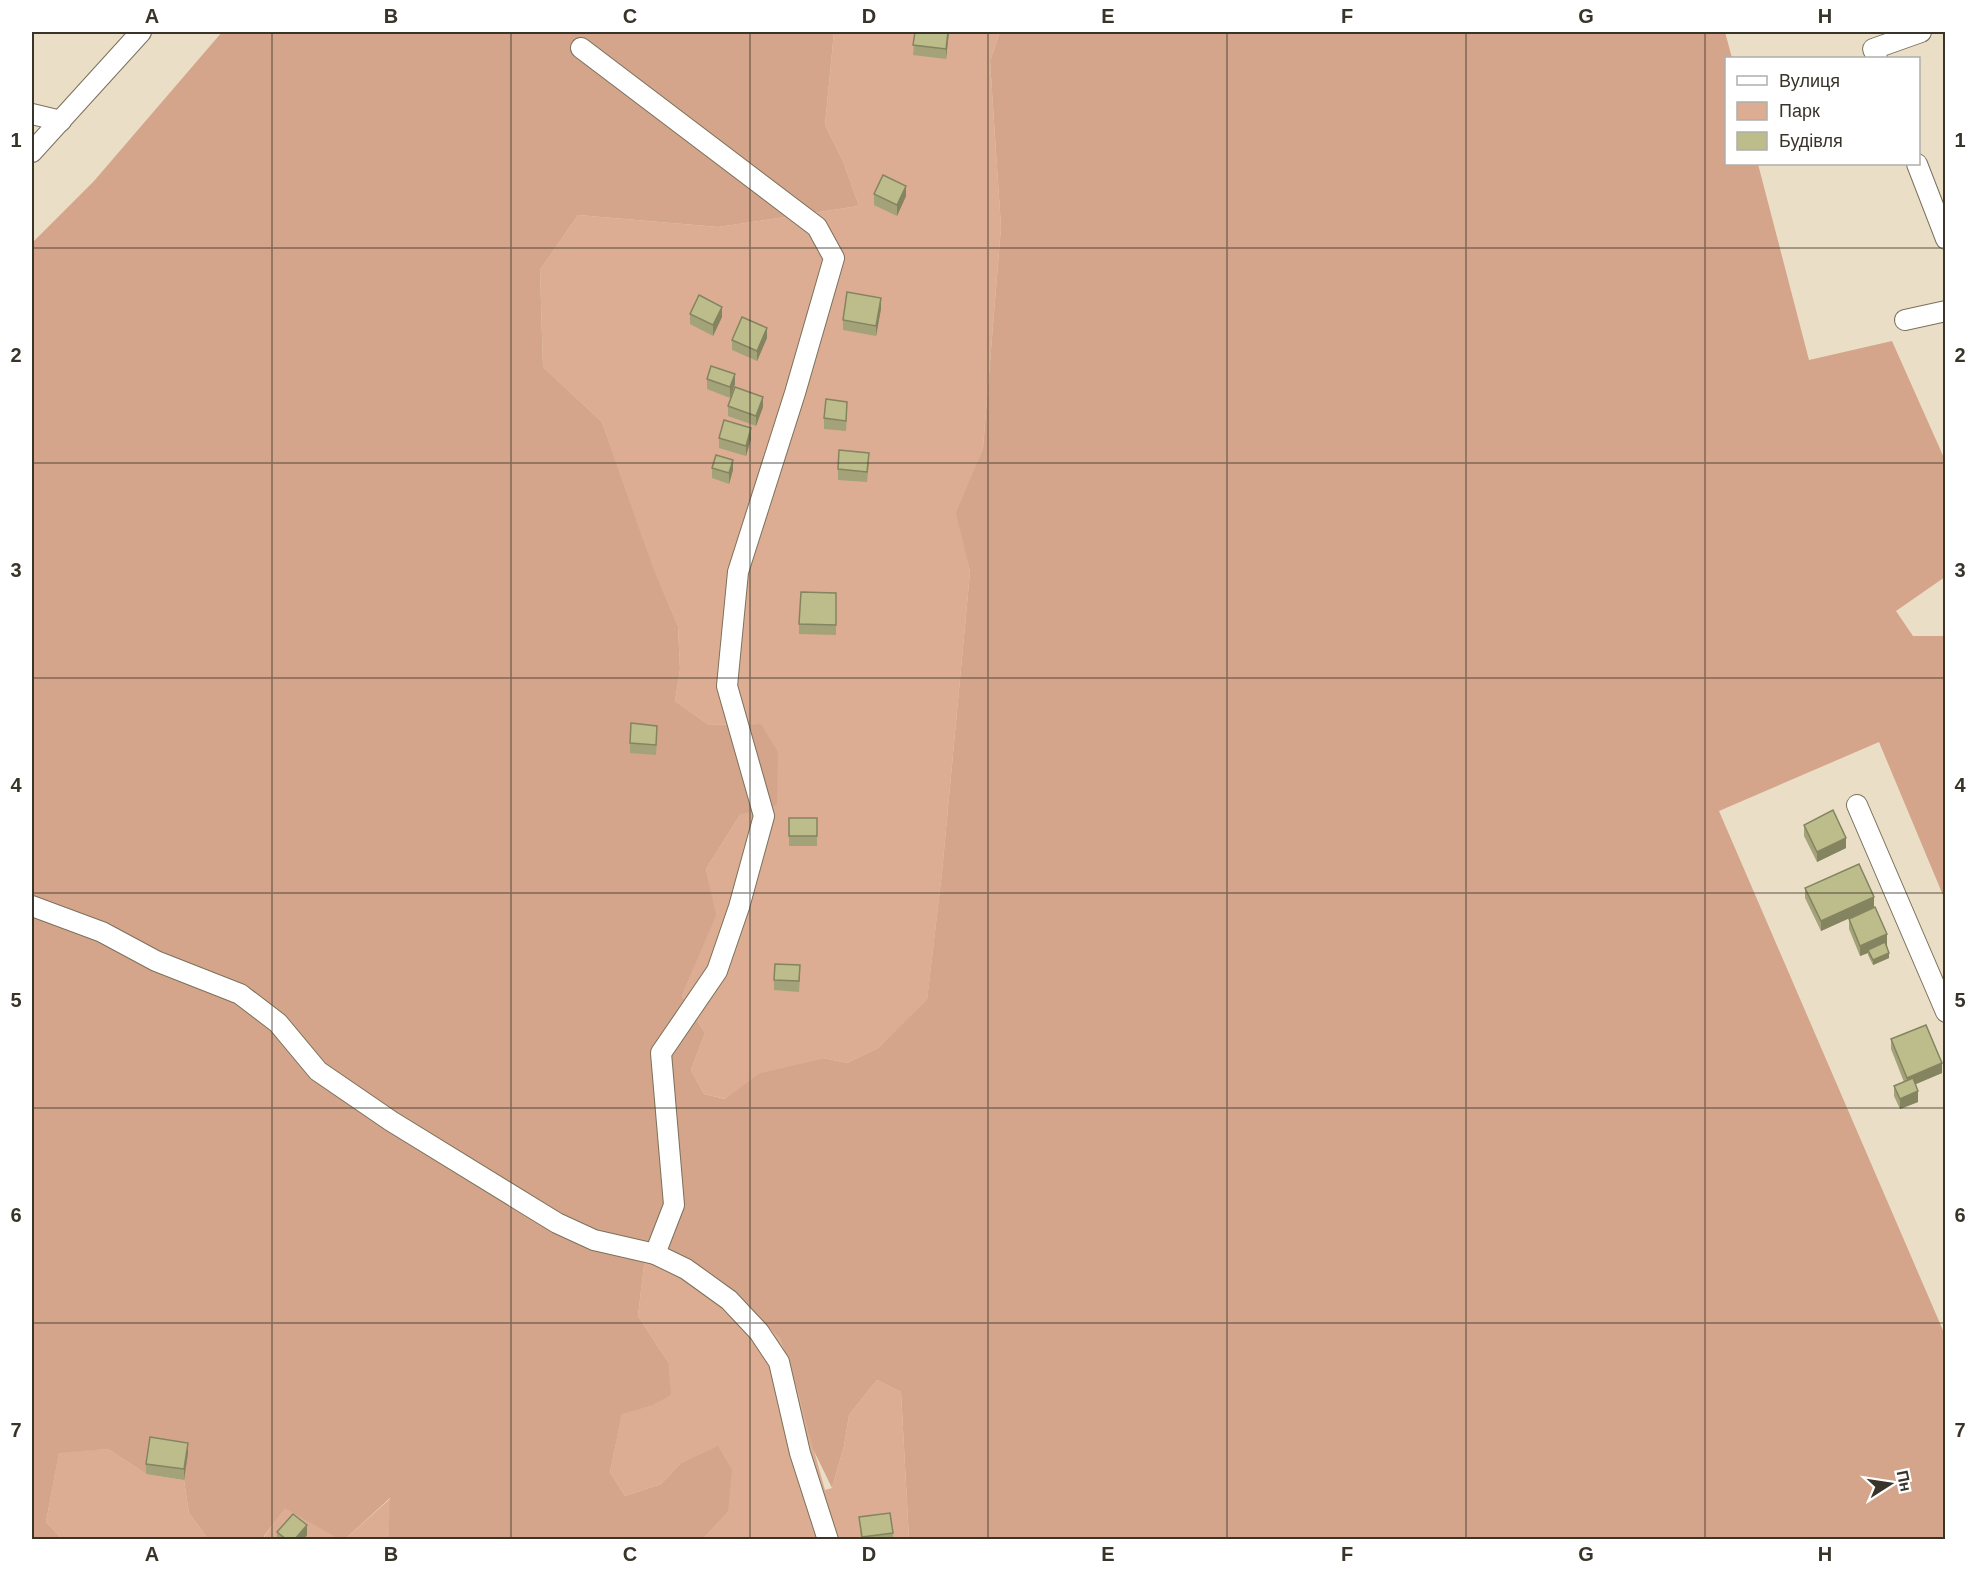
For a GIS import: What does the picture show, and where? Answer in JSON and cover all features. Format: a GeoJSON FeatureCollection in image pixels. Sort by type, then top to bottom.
{"type":"FeatureCollection","features":[{"type":"Feature","properties":{"kind":"street"},"geometry":{"type":"LineString","coordinates":[[32,152],[141,32]]}},
{"type":"Feature","properties":{"kind":"street"},"geometry":{"type":"LineString","coordinates":[[1877,57],[1873,49],[1921,32]]}},
{"type":"Feature","properties":{"kind":"street"},"geometry":{"type":"LineString","coordinates":[[580,48],[818,227],[834,258],[795,393],[738,572],[727,686],[764,816],[739,907],[717,971],[661,1053],[674,1205],[655,1254]]}},
{"type":"Feature","properties":{"kind":"street"},"geometry":{"type":"LineString","coordinates":[[32,114],[61,121]]}},
{"type":"Feature","properties":{"kind":"street"},"geometry":{"type":"LineString","coordinates":[[1917,165],[1946,239]]}},
{"type":"Feature","properties":{"kind":"street"},"geometry":{"type":"LineString","coordinates":[[1905,320],[1946,311]]}},
{"type":"Feature","properties":{"kind":"street"},"geometry":{"type":"LineString","coordinates":[[1857,805],[1946,1012]]}},
{"type":"Feature","properties":{"kind":"street"},"geometry":{"type":"LineString","coordinates":[[32,906],[102,932],[156,961],[240,994],[278,1023],[318,1071],[391,1121],[557,1223],[594,1240],[655,1254],[686,1269],[729,1300],[759,1332],[779,1362],[800,1453],[828,1539]]}},
{"type":"Feature","properties":{"kind":"green space"},"geometry":{"type":"Polygon","coordinates":[[[834,32],[1000,32],[990,61],[1001,227],[983,448],[957,513],[970,572],[942,872],[927,1001],[878,1048],[847,1063],[823,1058],[761,1073],[726,1099],[704,1094],[691,1070],[705,1033],[682,996],[715,915],[706,869],[740,815],[777,804],[761,724],[709,725],[675,701],[680,669],[678,626],[654,571],[602,422],[543,367],[540,270],[578,215],[718,227],[859,206],[843,161],[825,125],[834,32]]]}},
{"type":"Feature","properties":{"kind":"green space"},"geometry":{"type":"Polygon","coordinates":[[[645,1257],[731,1291],[780,1339],[797,1389],[825,1490],[832,1488],[844,1446],[849,1415],[877,1380],[901,1392],[909,1539],[703,1539],[728,1512],[680,1464],[661,1484],[625,1496],[610,1472],[622,1413],[651,1406],[668,1362],[638,1316],[645,1257]]]}},
{"type":"Feature","properties":{"kind":"green space"},"geometry":{"type":"Polygon","coordinates":[[[108,1449],[146,1474],[184,1480],[189,1513],[208,1539],[62,1539],[46,1522],[59,1452],[108,1449]]]}},
{"type":"Feature","properties":{"kind":"green space"},"geometry":{"type":"Polygon","coordinates":[[[391,1498],[388,1539],[345,1539],[391,1498]]]}},
{"type":"Feature","properties":{"kind":"green space"},"geometry":{"type":"Polygon","coordinates":[[[285,1507],[338,1539],[262,1540],[285,1507]]]}},
{"type":"Feature","properties":{"kind":"shaded area"},"geometry":{"type":"Polygon","coordinates":[[[222,32],[834,32],[825,125],[843,161],[859,206],[718,227],[578,215],[540,270],[543,367],[602,422],[654,570],[678,626],[680,669],[675,701],[709,725],[761,724],[778,752],[777,805],[740,815],[706,869],[716,915],[682,996],[705,1033],[691,1070],[704,1094],[725,1099],[760,1073],[823,1058],[847,1063],[878,1048],[927,1000],[942,872],[970,572],[956,513],[983,448],[1001,227],[990,61],[1000,32],[1725,32],[1732,57],[1725,57],[1725,165],[1758,165],[1809,360],[1892,341],[1945,460],[1945,577],[1896,611],[1913,636],[1945,636],[1945,900],[1879,742],[1719,811],[1945,1335],[1945,1539],[909,1539],[901,1392],[877,1380],[849,1415],[844,1446],[832,1488],[813,1449],[797,1389],[780,1339],[731,1290],[559,1220],[321,1066],[285,1025],[32,900],[32,243],[94,181],[222,32]]]}},
{"type":"Feature","properties":{"kind":"shaded area"},"geometry":{"type":"Polygon","coordinates":[[[32,914],[100,938],[238,999],[273,1028],[538,1220],[645,1257],[638,1316],[668,1362],[671,1395],[651,1406],[622,1414],[610,1472],[625,1496],[661,1484],[680,1464],[718,1446],[732,1470],[728,1512],[703,1539],[388,1539],[390,1498],[345,1539],[338,1539],[285,1508],[262,1539],[208,1539],[189,1513],[184,1480],[146,1474],[108,1449],[59,1453],[46,1522],[62,1539],[32,1539],[32,914]]]}},
{"type":"Feature","properties":{"kind":"building"},"geometry":{"type":"Polygon","coordinates":[[[915,32],[948,32],[946,49],[913,45],[915,32]]]}},
{"type":"Feature","properties":{"kind":"building"},"geometry":{"type":"Polygon","coordinates":[[[883,175],[906,186],[897,205],[874,194],[883,175]]]}},
{"type":"Feature","properties":{"kind":"building"},"geometry":{"type":"Polygon","coordinates":[[[847,292],[881,298],[876,326],[843,320],[847,292]]]}},
{"type":"Feature","properties":{"kind":"building"},"geometry":{"type":"Polygon","coordinates":[[[699,295],[722,307],[713,325],[690,314],[699,295]]]}},
{"type":"Feature","properties":{"kind":"building"},"geometry":{"type":"Polygon","coordinates":[[[742,317],[767,328],[757,351],[732,340],[742,317]]]}},
{"type":"Feature","properties":{"kind":"building"},"geometry":{"type":"Polygon","coordinates":[[[711,366],[735,374],[730,387],[707,379],[711,366]]]}},
{"type":"Feature","properties":{"kind":"building"},"geometry":{"type":"Polygon","coordinates":[[[735,387],[763,397],[756,416],[728,406],[735,387]]]}},
{"type":"Feature","properties":{"kind":"building"},"geometry":{"type":"Polygon","coordinates":[[[826,399],[847,402],[846,421],[824,418],[826,399]]]}},
{"type":"Feature","properties":{"kind":"building"},"geometry":{"type":"Polygon","coordinates":[[[724,420],[751,428],[746,446],[719,438],[724,420]]]}},
{"type":"Feature","properties":{"kind":"building"},"geometry":{"type":"Polygon","coordinates":[[[839,450],[869,453],[867,472],[838,469],[839,450]]]}},
{"type":"Feature","properties":{"kind":"building"},"geometry":{"type":"Polygon","coordinates":[[[716,455],[733,460],[729,473],[712,468],[716,455]]]}},
{"type":"Feature","properties":{"kind":"building"},"geometry":{"type":"Polygon","coordinates":[[[801,592],[836,593],[836,625],[799,624],[801,592]]]}},
{"type":"Feature","properties":{"kind":"building"},"geometry":{"type":"Polygon","coordinates":[[[631,723],[657,726],[656,745],[630,743],[631,723]]]}},
{"type":"Feature","properties":{"kind":"building"},"geometry":{"type":"Polygon","coordinates":[[[1833,810],[1846,838],[1817,852],[1804,825],[1833,810]]]}},
{"type":"Feature","properties":{"kind":"building"},"geometry":{"type":"Polygon","coordinates":[[[789,818],[817,818],[817,836],[789,836],[789,818]]]}},
{"type":"Feature","properties":{"kind":"building"},"geometry":{"type":"Polygon","coordinates":[[[1859,864],[1874,897],[1821,921],[1805,888],[1859,864]]]}},
{"type":"Feature","properties":{"kind":"building"},"geometry":{"type":"Polygon","coordinates":[[[1875,907],[1887,934],[1860,946],[1849,919],[1875,907]]]}},
{"type":"Feature","properties":{"kind":"building"},"geometry":{"type":"Polygon","coordinates":[[[1885,942],[1889,953],[1873,960],[1868,950],[1885,942]]]}},
{"type":"Feature","properties":{"kind":"building"},"geometry":{"type":"Polygon","coordinates":[[[775,964],[800,965],[799,981],[774,980],[775,964]]]}},
{"type":"Feature","properties":{"kind":"building"},"geometry":{"type":"Polygon","coordinates":[[[1926,1025],[1942,1063],[1907,1078],[1891,1039],[1926,1025]]]}},
{"type":"Feature","properties":{"kind":"building"},"geometry":{"type":"Polygon","coordinates":[[[1913,1078],[1918,1091],[1900,1099],[1894,1086],[1913,1078]]]}},
{"type":"Feature","properties":{"kind":"building"},"geometry":{"type":"Polygon","coordinates":[[[150,1437],[188,1443],[184,1469],[146,1464],[150,1437]]]}},
{"type":"Feature","properties":{"kind":"building"},"geometry":{"type":"Polygon","coordinates":[[[890,1513],[893,1533],[862,1537],[859,1517],[890,1513]]]}},
{"type":"Feature","properties":{"kind":"building"},"geometry":{"type":"Polygon","coordinates":[[[293,1514],[307,1525],[295,1539],[286,1539],[277,1532],[293,1514]]]}}]}
